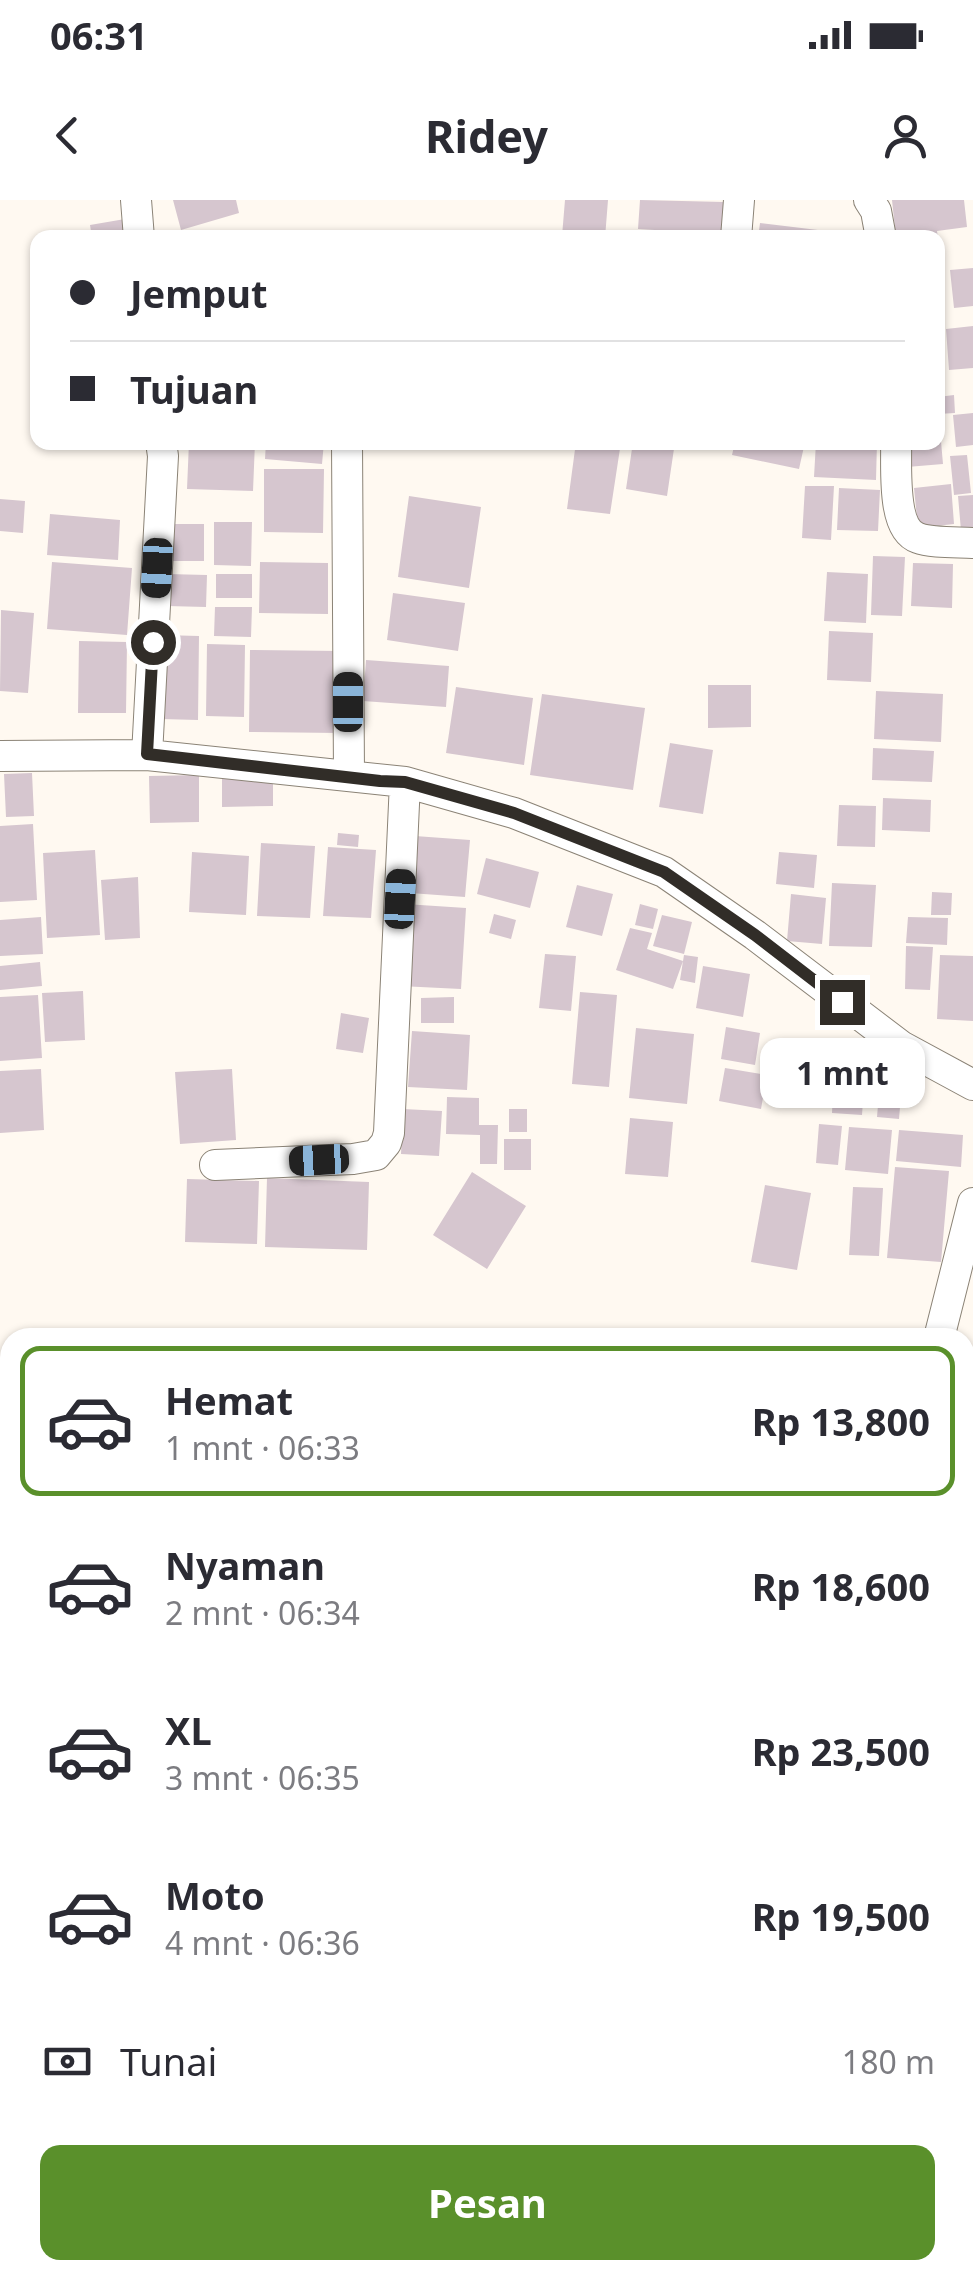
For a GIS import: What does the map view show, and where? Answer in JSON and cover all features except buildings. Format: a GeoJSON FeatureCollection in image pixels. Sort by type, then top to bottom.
{"type":"FeatureCollection","features":[{"type":"Feature","properties":{"kind":"street"},"geometry":{"type":"LineString","coordinates":[[136,200],[139,230]]}},
{"type":"Feature","properties":{"kind":"street"},"geometry":{"type":"LineString","coordinates":[[737,230],[740,200]]}},
{"type":"Feature","properties":{"kind":"street"},"geometry":{"type":"LineString","coordinates":[[869,200],[880,230]]}},
{"type":"Feature","properties":{"kind":"street"},"geometry":{"type":"LineString","coordinates":[[147,754],[162,450]]}},
{"type":"Feature","properties":{"kind":"street"},"geometry":{"type":"LineString","coordinates":[[347,450],[348,776]]}},
{"type":"Feature","properties":{"kind":"street"},"geometry":{"type":"LineString","coordinates":[[896,450],[899,515],[906,530],[916,538],[973,543]]}},
{"type":"Feature","properties":{"kind":"street"},"geometry":{"type":"LineString","coordinates":[[0,756],[147,754],[405,782],[514,813],[664,872],[755,935],[900,1046],[973,1085]]}},
{"type":"Feature","properties":{"kind":"street"},"geometry":{"type":"LineString","coordinates":[[215,1165],[354,1159],[376,1156],[386,1144],[405,782]]}},
{"type":"Feature","properties":{"kind":"street"},"geometry":{"type":"LineString","coordinates":[[942,1328],[973,1203]]}},
{"type":"Feature","properties":{"kind":"route"},"geometry":{"type":"LineString","coordinates":[[153,642],[147,754],[405,782],[514,813],[664,872],[842,1002]]}}]}
